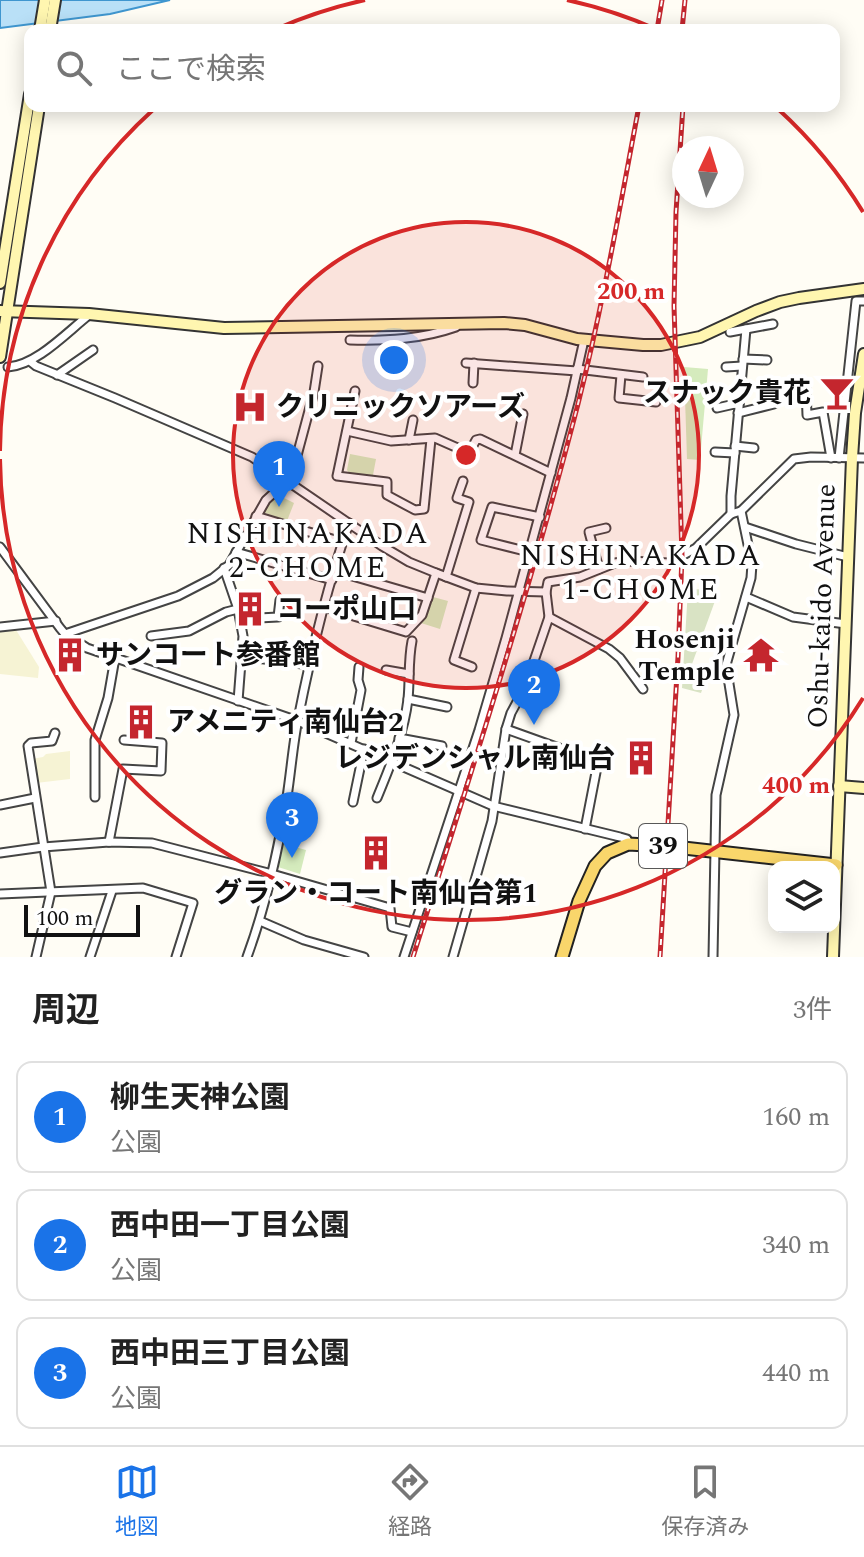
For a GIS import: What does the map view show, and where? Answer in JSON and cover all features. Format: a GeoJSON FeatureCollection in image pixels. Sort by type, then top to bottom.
{"type":"FeatureCollection","features":[{"type":"Feature","properties":{"kind":"main road"},"geometry":{"type":"LineString","coordinates":[[41,24],[45,0]]}},
{"type":"Feature","properties":{"kind":"main road"},"geometry":{"type":"LineString","coordinates":[[51,24],[55,0]]}},
{"type":"Feature","properties":{"kind":"main road"},"geometry":{"type":"LineString","coordinates":[[0,283],[27,112]]}},
{"type":"Feature","properties":{"kind":"main road"},"geometry":{"type":"LineString","coordinates":[[0,357],[3,311],[9,297],[38,112]]}},
{"type":"Feature","properties":{"kind":"main road"},"geometry":{"type":"LineString","coordinates":[[3,311],[89,314],[224,328],[504,323],[525,325],[565,337],[643,345],[700,337],[780,302],[864,289]]}},
{"type":"Feature","properties":{"kind":"main road","name":"Oshu-kaido Avenue"},"geometry":{"type":"LineString","coordinates":[[836,861],[852,458],[864,354]]}},
{"type":"Feature","properties":{"kind":"main road"},"geometry":{"type":"LineString","coordinates":[[839,786],[864,788]]}},
{"type":"Feature","properties":{"kind":"main road","name":"39"},"geometry":{"type":"LineString","coordinates":[[562,957],[579,901],[595,866],[607,853],[628,844],[801,861]]}},
{"type":"Feature","properties":{"kind":"main road","name":"Oshu-kaido Avenue"},"geometry":{"type":"LineString","coordinates":[[833,957],[834,933]]}},
{"type":"Feature","properties":{"kind":"street"},"geometry":{"type":"LineString","coordinates":[[835,458],[856,301],[864,301]]}},
{"type":"Feature","properties":{"kind":"street"},"geometry":{"type":"LineString","coordinates":[[8,367],[31,362],[89,314]]}},
{"type":"Feature","properties":{"kind":"street"},"geometry":{"type":"LineString","coordinates":[[350,340],[380,341],[434,335],[462,324]]}},
{"type":"Feature","properties":{"kind":"street"},"geometry":{"type":"LineString","coordinates":[[730,332],[773,324]]}},
{"type":"Feature","properties":{"kind":"street"},"geometry":{"type":"LineString","coordinates":[[731,514],[746,329]]}},
{"type":"Feature","properties":{"kind":"street"},"geometry":{"type":"LineString","coordinates":[[404,957],[459,791],[519,592],[584,340]]}},
{"type":"Feature","properties":{"kind":"street"},"geometry":{"type":"LineString","coordinates":[[57,375],[93,350]]}},
{"type":"Feature","properties":{"kind":"street"},"geometry":{"type":"LineString","coordinates":[[726,367],[767,360]]}},
{"type":"Feature","properties":{"kind":"street"},"geometry":{"type":"LineString","coordinates":[[31,362],[252,457],[409,562],[476,588],[546,592]]}},
{"type":"Feature","properties":{"kind":"street"},"geometry":{"type":"LineString","coordinates":[[473,383],[470,363],[643,377]]}},
{"type":"Feature","properties":{"kind":"street"},"geometry":{"type":"LineString","coordinates":[[65,634],[178,596],[213,578],[229,565],[266,500],[287,481],[295,463],[318,366]]}},
{"type":"Feature","properties":{"kind":"street"},"geometry":{"type":"LineString","coordinates":[[621,375],[619,398],[656,402]]}},
{"type":"Feature","properties":{"kind":"street"},"geometry":{"type":"LineString","coordinates":[[806,389],[807,415],[823,412],[835,458]]}},
{"type":"Feature","properties":{"kind":"street"},"geometry":{"type":"LineString","coordinates":[[355,391],[337,476],[387,482],[387,495],[415,510],[424,509],[431,439]]}},
{"type":"Feature","properties":{"kind":"street"},"geometry":{"type":"LineString","coordinates":[[717,408],[739,403]]}},
{"type":"Feature","properties":{"kind":"street"},"geometry":{"type":"LineString","coordinates":[[738,413],[774,404]]}},
{"type":"Feature","properties":{"kind":"street"},"geometry":{"type":"LineString","coordinates":[[515,455],[523,414]]}},
{"type":"Feature","properties":{"kind":"street"},"geometry":{"type":"LineString","coordinates":[[409,440],[413,420]]}},
{"type":"Feature","properties":{"kind":"street"},"geometry":{"type":"LineString","coordinates":[[347,431],[391,441],[435,438],[469,453],[476,440],[480,439],[551,473]]}},
{"type":"Feature","properties":{"kind":"street"},"geometry":{"type":"LineString","coordinates":[[715,452],[754,448]]}},
{"type":"Feature","properties":{"kind":"street"},"geometry":{"type":"LineString","coordinates":[[453,957],[492,821],[506,729],[525,687],[549,617],[548,582],[580,577],[615,563],[669,563],[696,548],[731,514],[741,511],[794,459],[864,458]]}},
{"type":"Feature","properties":{"kind":"street"},"geometry":{"type":"LineString","coordinates":[[446,577],[469,502],[457,498],[463,481]]}},
{"type":"Feature","properties":{"kind":"street"},"geometry":{"type":"LineString","coordinates":[[529,552],[481,540],[492,507],[540,517]]}},
{"type":"Feature","properties":{"kind":"street"},"geometry":{"type":"LineString","coordinates":[[713,957],[716,795],[734,715],[726,665],[751,578],[752,564],[741,511]]}},
{"type":"Feature","properties":{"kind":"street"},"geometry":{"type":"LineString","coordinates":[[256,516],[342,542]]}},
{"type":"Feature","properties":{"kind":"street"},"geometry":{"type":"LineString","coordinates":[[247,957],[272,874],[310,665],[349,523]]}},
{"type":"Feature","properties":{"kind":"street"},"geometry":{"type":"LineString","coordinates":[[745,527],[848,557]]}},
{"type":"Feature","properties":{"kind":"street"},"geometry":{"type":"LineString","coordinates":[[599,569],[589,532],[606,528]]}},
{"type":"Feature","properties":{"kind":"street"},"geometry":{"type":"LineString","coordinates":[[0,547],[65,634],[87,648],[298,721],[493,806],[620,837],[627,839],[628,844]]}},
{"type":"Feature","properties":{"kind":"street"},"geometry":{"type":"LineString","coordinates":[[236,552],[332,580]]}},
{"type":"Feature","properties":{"kind":"street"},"geometry":{"type":"LineString","coordinates":[[224,568],[241,619],[243,636],[238,701]]}},
{"type":"Feature","properties":{"kind":"street"},"geometry":{"type":"LineString","coordinates":[[335,571],[428,598]]}},
{"type":"Feature","properties":{"kind":"street"},"geometry":{"type":"LineString","coordinates":[[324,607],[406,632],[422,615],[436,573]]}},
{"type":"Feature","properties":{"kind":"street"},"geometry":{"type":"LineString","coordinates":[[472,667],[454,660],[476,588]]}},
{"type":"Feature","properties":{"kind":"street"},"geometry":{"type":"LineString","coordinates":[[746,597],[793,617],[846,624]]}},
{"type":"Feature","properties":{"kind":"street"},"geometry":{"type":"LineString","coordinates":[[241,619],[278,617],[280,600]]}},
{"type":"Feature","properties":{"kind":"street"},"geometry":{"type":"LineString","coordinates":[[151,636],[189,631],[238,609]]}},
{"type":"Feature","properties":{"kind":"street"},"geometry":{"type":"LineString","coordinates":[[549,617],[609,649],[620,658],[643,689]]}},
{"type":"Feature","properties":{"kind":"street"},"geometry":{"type":"LineString","coordinates":[[0,627],[56,621]]}},
{"type":"Feature","properties":{"kind":"street"},"geometry":{"type":"LineString","coordinates":[[377,798],[392,761],[408,699],[412,641]]}},
{"type":"Feature","properties":{"kind":"street"},"geometry":{"type":"LineString","coordinates":[[241,656],[310,665]]}},
{"type":"Feature","properties":{"kind":"street"},"geometry":{"type":"LineString","coordinates":[[95,797],[95,740],[108,698],[115,658]]}},
{"type":"Feature","properties":{"kind":"street"},"geometry":{"type":"LineString","coordinates":[[351,743],[361,690],[359,667]]}},
{"type":"Feature","properties":{"kind":"street"},"geometry":{"type":"LineString","coordinates":[[386,670],[409,674]]}},
{"type":"Feature","properties":{"kind":"street"},"geometry":{"type":"LineString","coordinates":[[408,699],[447,707]]}},
{"type":"Feature","properties":{"kind":"street"},"geometry":{"type":"LineString","coordinates":[[506,729],[598,762],[585,829]]}},
{"type":"Feature","properties":{"kind":"street"},"geometry":{"type":"LineString","coordinates":[[36,957],[51,892],[28,746],[52,741],[55,733]]}},
{"type":"Feature","properties":{"kind":"street"},"geometry":{"type":"LineString","coordinates":[[399,738],[442,746]]}},
{"type":"Feature","properties":{"kind":"street"},"geometry":{"type":"LineString","coordinates":[[109,842],[123,769],[161,771],[162,743],[124,740]]}},
{"type":"Feature","properties":{"kind":"street"},"geometry":{"type":"LineString","coordinates":[[353,802],[364,749]]}},
{"type":"Feature","properties":{"kind":"street"},"geometry":{"type":"LineString","coordinates":[[0,805],[35,798]]}},
{"type":"Feature","properties":{"kind":"street"},"geometry":{"type":"LineString","coordinates":[[0,853],[109,842],[152,843],[390,908],[392,927],[412,932]]}},
{"type":"Feature","properties":{"kind":"street"},"geometry":{"type":"LineString","coordinates":[[0,894],[143,888],[193,903],[176,957]]}},
{"type":"Feature","properties":{"kind":"street"},"geometry":{"type":"LineString","coordinates":[[90,957],[112,891]]}},
{"type":"Feature","properties":{"kind":"street"},"geometry":{"type":"LineString","coordinates":[[260,921],[304,940],[364,957]]}},
{"type":"Feature","properties":{"kind":"shaded area"},"geometry":{"type":"Polygon","coordinates":[[[16,630],[39,667],[38,678],[0,674],[0,631],[16,630]]]}},
{"type":"Feature","properties":{"kind":"shaded area"},"geometry":{"type":"Polygon","coordinates":[[[70,751],[70,779],[36,783],[32,759],[70,751]]]}},
{"type":"Feature","properties":{"kind":"green space"},"geometry":{"type":"Polygon","coordinates":[[[684,367],[708,369],[700,460],[687,459],[684,367]]]}},
{"type":"Feature","properties":{"kind":"green space"},"geometry":{"type":"Polygon","coordinates":[[[350,454],[376,459],[373,475],[350,474],[347,470],[350,454]]]}},
{"type":"Feature","properties":{"kind":"green space"},"geometry":{"type":"Polygon","coordinates":[[[276,494],[294,503],[287,521],[263,512],[276,494]]]}},
{"type":"Feature","properties":{"kind":"green space"},"geometry":{"type":"Polygon","coordinates":[[[688,589],[719,590],[688,675],[705,681],[701,693],[682,688],[688,589]]]}},
{"type":"Feature","properties":{"kind":"green space"},"geometry":{"type":"Polygon","coordinates":[[[433,597],[448,601],[440,629],[421,623],[433,597]]]}},
{"type":"Feature","properties":{"kind":"green space"},"geometry":{"type":"Polygon","coordinates":[[[284,844],[306,850],[300,874],[278,867],[284,844]]]}},
{"type":"Feature","properties":{"kind":"water"},"geometry":{"type":"Polygon","coordinates":[[[0,0],[170,0],[110,14],[0,28],[0,0]]]}},
{"type":"Feature","properties":{"kind":"railway"},"geometry":{"type":"LineString","coordinates":[[658,24],[662,0]]}},
{"type":"Feature","properties":{"kind":"railway"},"geometry":{"type":"LineString","coordinates":[[683,24],[685,0]]}},
{"type":"Feature","properties":{"kind":"railway"},"geometry":{"type":"LineString","coordinates":[[413,957],[560,474],[603,293],[638,112]]}},
{"type":"Feature","properties":{"kind":"railway"},"geometry":{"type":"LineString","coordinates":[[660,957],[682,556],[674,306],[683,112]]}},
{"type":"Feature","properties":{"kind":"place","name":"スナック貴花"},"geometry":{"type":"Point","coordinates":[837,393]}},
{"type":"Feature","properties":{"kind":"place","name":"クリニックソアーズ"},"geometry":{"type":"Point","coordinates":[250,407]}},
{"type":"Feature","properties":{"kind":"place","name":"柳生天神公園"},"geometry":{"type":"Point","coordinates":[279,507]}},
{"type":"Feature","properties":{"kind":"place","name":"コーポ山口"},"geometry":{"type":"Point","coordinates":[250,609]}},
{"type":"Feature","properties":{"kind":"place","name":"サンコート参番館"},"geometry":{"type":"Point","coordinates":[70,655]}},
{"type":"Feature","properties":{"kind":"place","name":"Hosenji Temple"},"geometry":{"type":"Point","coordinates":[761,655]}},
{"type":"Feature","properties":{"kind":"place","name":"アメニティ南仙台2"},"geometry":{"type":"Point","coordinates":[141,722]}},
{"type":"Feature","properties":{"kind":"place","name":"西中田一丁目公園"},"geometry":{"type":"Point","coordinates":[534,725]}},
{"type":"Feature","properties":{"kind":"place","name":"レジデンシャル南仙台"},"geometry":{"type":"Point","coordinates":[641,758]}},
{"type":"Feature","properties":{"kind":"place","name":"グラン・コート南仙台第1"},"geometry":{"type":"Point","coordinates":[376,853]}},
{"type":"Feature","properties":{"kind":"place","name":"西中田三丁目公園"},"geometry":{"type":"Point","coordinates":[292,858]}},
{"type":"Feature","properties":{"kind":"district","name":"NISHINAKADA 2-CHOME"},"geometry":{"type":"Point","coordinates":[308,551]}},
{"type":"Feature","properties":{"kind":"district","name":"NISHINAKADA 1-CHOME"},"geometry":{"type":"Point","coordinates":[641,573]}}]}
